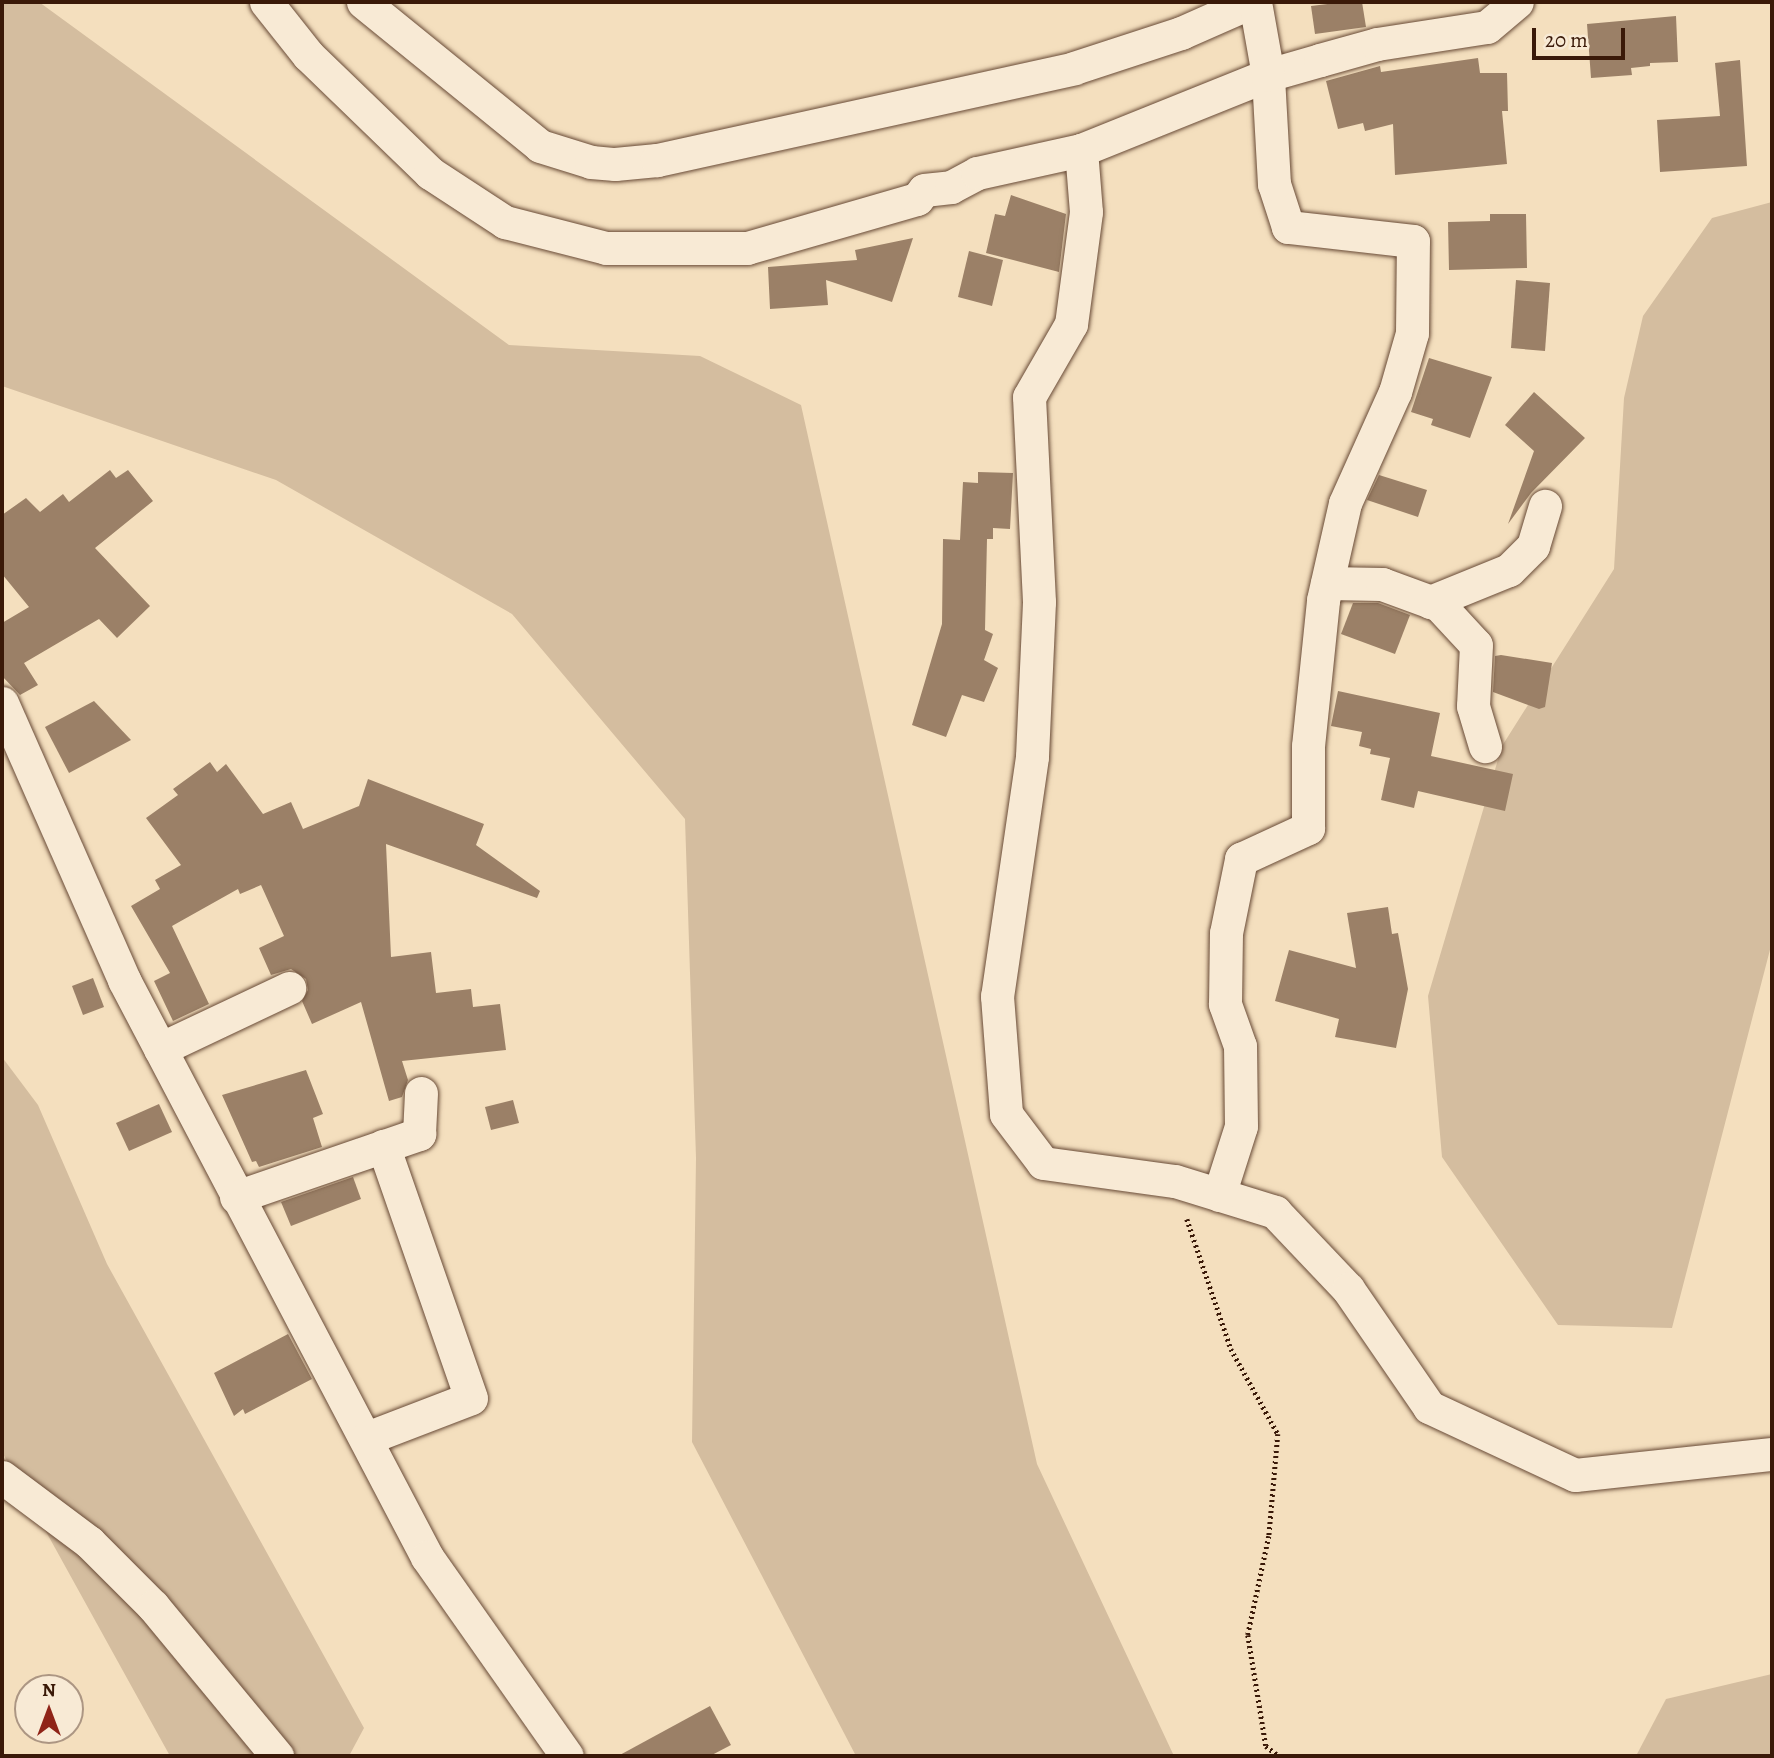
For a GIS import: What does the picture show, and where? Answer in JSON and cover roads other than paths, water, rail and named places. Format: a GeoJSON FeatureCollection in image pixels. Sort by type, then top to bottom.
{"type":"FeatureCollection","features":[{"type":"Feature","properties":{"kind":"street"},"geometry":{"type":"LineString","coordinates":[[266,2],[308,55],[430,173],[505,222],[606,248],[747,248],[917,199],[924,190],[951,187],[977,173],[1081,150],[1268,75],[1377,44],[1487,27],[1517,2]]}},
{"type":"Feature","properties":{"kind":"street"},"geometry":{"type":"LineString","coordinates":[[363,2],[540,146],[615,164],[657,160],[1074,68],[1181,33],[1253,2],[1268,75],[1274,184],[1287,227],[1413,241],[1412,333],[1395,392],[1345,503],[1327,583],[1308,746],[1308,828],[1241,859],[1226,933],[1225,1004],[1240,1046],[1241,1126],[1219,1195]]}},
{"type":"Feature","properties":{"kind":"street"},"geometry":{"type":"LineString","coordinates":[[1081,150],[1086,212],[1072,324],[1029,397],[1039,602],[1032,757],[997,996],[1006,1114],[1043,1163],[1175,1181],[1275,1212],[1348,1289],[1429,1407],[1575,1475],[1772,1454]]}},
{"type":"Feature","properties":{"kind":"street"},"geometry":{"type":"LineString","coordinates":[[1430,602],[1509,570],[1533,546],[1545,506]]}},
{"type":"Feature","properties":{"kind":"street"},"geometry":{"type":"LineString","coordinates":[[1327,583],[1382,584],[1439,605],[1476,645],[1473,706],[1485,746]]}},
{"type":"Feature","properties":{"kind":"street"},"geometry":{"type":"LineString","coordinates":[[2,703],[124,980],[236,1197],[367,1437],[427,1557],[567,1756]]}},
{"type":"Feature","properties":{"kind":"street"},"geometry":{"type":"LineString","coordinates":[[160,1049],[289,988]]}},
{"type":"Feature","properties":{"kind":"street"},"geometry":{"type":"LineString","coordinates":[[236,1197],[419,1134],[421,1093]]}},
{"type":"Feature","properties":{"kind":"street"},"geometry":{"type":"LineString","coordinates":[[367,1437],[471,1398],[383,1146]]}},
{"type":"Feature","properties":{"kind":"street"},"geometry":{"type":"LineString","coordinates":[[2,1477],[89,1542],[153,1606],[276,1756]]}}]}
